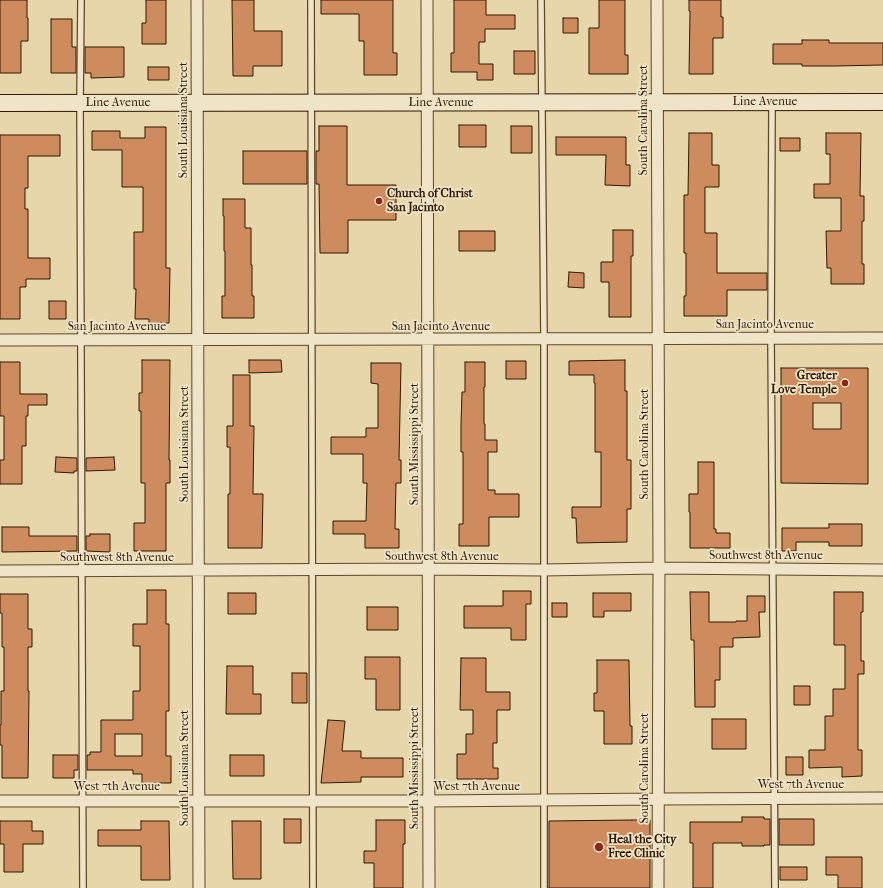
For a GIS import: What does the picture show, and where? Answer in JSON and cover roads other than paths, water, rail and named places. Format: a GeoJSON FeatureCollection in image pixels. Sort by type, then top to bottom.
{"type":"FeatureCollection","features":[{"type":"Feature","properties":{"kind":"main road","name":"Line Avenue"},"geometry":{"type":"LineString","coordinates":[[0,103],[883,102]]}},
{"type":"Feature","properties":{"kind":"street","name":"South Louisiana Street"},"geometry":{"type":"LineString","coordinates":[[197,0],[199,888]]}},
{"type":"Feature","properties":{"kind":"street","name":"South Mississippi Street"},"geometry":{"type":"LineString","coordinates":[[427,0],[428,888]]}},
{"type":"Feature","properties":{"kind":"street","name":"South Carolina Street"},"geometry":{"type":"LineString","coordinates":[[657,0],[659,568],[658,888]]}},
{"type":"Feature","properties":{"kind":"street","name":"San Jacinto Avenue"},"geometry":{"type":"LineString","coordinates":[[0,340],[883,338]]}},
{"type":"Feature","properties":{"kind":"street","name":"Southwest 8th Avenue"},"geometry":{"type":"LineString","coordinates":[[0,571],[428,569],[543,570],[659,568],[883,570]]}},
{"type":"Feature","properties":{"kind":"street","name":"West 7th Avenue"},"geometry":{"type":"LineString","coordinates":[[0,801],[428,801],[658,798],[883,798]]}},
{"type":"Feature","properties":{"kind":"lane"},"geometry":{"type":"LineString","coordinates":[[81,0],[80,103],[83,888]]}},
{"type":"Feature","properties":{"kind":"lane"},"geometry":{"type":"LineString","coordinates":[[310,0],[313,888]]}},
{"type":"Feature","properties":{"kind":"lane"},"geometry":{"type":"LineString","coordinates":[[541,0],[544,339],[544,888]]}},
{"type":"Feature","properties":{"kind":"lane"},"geometry":{"type":"LineString","coordinates":[[772,102],[771,338],[775,888]]}},
{"type":"Feature","properties":{"kind":"place","name":"Church of Christ San Jacinto"},"geometry":{"type":"Point","coordinates":[379,201]}},
{"type":"Feature","properties":{"kind":"place","name":"Greater Love Temple"},"geometry":{"type":"Point","coordinates":[845,383]}},
{"type":"Feature","properties":{"kind":"place","name":"Heal the City Free Clinic"},"geometry":{"type":"Point","coordinates":[599,847]}}]}
